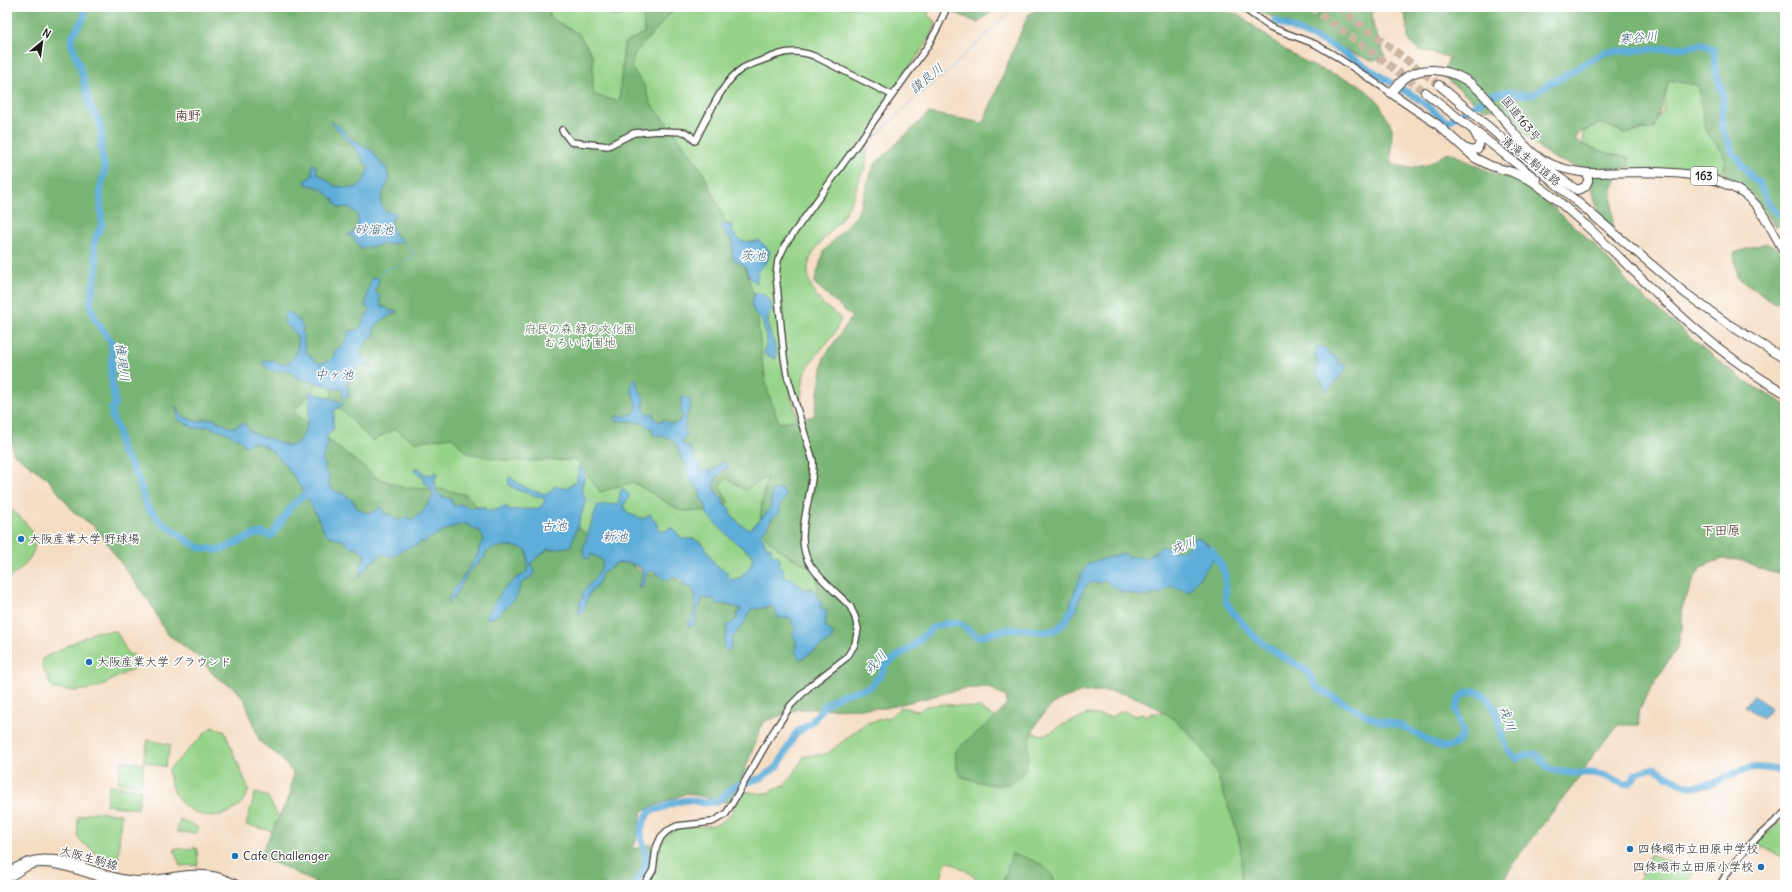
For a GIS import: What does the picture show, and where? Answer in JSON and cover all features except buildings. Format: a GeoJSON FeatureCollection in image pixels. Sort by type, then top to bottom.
{"type":"FeatureCollection","features":[{"type":"Feature","properties":{"kind":"highway","name":"国道163号"},"geometry":{"type":"LineString","coordinates":[[1391,93],[1399,82],[1408,75],[1426,70],[1436,70],[1456,76],[1480,90],[1524,144],[1541,159],[1562,169],[1588,173],[1676,173],[1701,176],[1716,180],[1742,193],[1756,206],[1785,253]]}},
{"type":"Feature","properties":{"kind":"highway","name":"清滝生駒道路"},"geometry":{"type":"LineString","coordinates":[[1439,85],[1469,109],[1625,244],[1706,310],[1785,359]]}},
{"type":"Feature","properties":{"kind":"highway","name":"清滝生駒道路"},"geometry":{"type":"LineString","coordinates":[[1425,92],[1527,172],[1591,230],[1668,306],[1704,337],[1746,369],[1785,393]]}},
{"type":"Feature","properties":{"kind":"highway"},"geometry":{"type":"LineString","coordinates":[[1391,93],[1437,124],[1466,149],[1473,151],[1480,145],[1479,138],[1458,117]]}},
{"type":"Feature","properties":{"kind":"highway"},"geometry":{"type":"LineString","coordinates":[[1493,130],[1573,189],[1580,190],[1585,187],[1588,181],[1588,173]]}},
{"type":"Feature","properties":{"kind":"highway"},"geometry":{"type":"LineString","coordinates":[[1456,141],[1468,153],[1483,163],[1512,172],[1532,181],[1556,199],[1591,230]]}},
{"type":"Feature","properties":{"kind":"main road","name":"大阪生駒線"},"geometry":{"type":"LineString","coordinates":[[7,872],[20,864],[31,860],[48,859],[62,860],[104,875],[130,880],[146,881],[203,874],[222,878],[238,885]]}},
{"type":"Feature","properties":{"kind":"main road","name":"大阪生駒線"},"geometry":{"type":"LineString","coordinates":[[7,879],[32,865],[47,863],[65,867],[110,882],[128,885]]}},
{"type":"Feature","properties":{"kind":"main road"},"geometry":{"type":"LineString","coordinates":[[163,885],[190,881],[209,881],[224,885]]}},
{"type":"Feature","properties":{"kind":"street"},"geometry":{"type":"LineString","coordinates":[[644,885],[653,870],[656,848],[661,837],[667,831],[677,826],[712,822],[726,814],[775,729],[791,705],[811,685],[845,660],[855,644],[858,629],[850,606],[814,569],[804,552],[803,536],[814,475],[813,461],[785,364],[776,275],[778,260],[785,245],[927,47],[947,7]]}},
{"type":"Feature","properties":{"kind":"street"},"geometry":{"type":"LineString","coordinates":[[1242,7],[1270,27],[1315,44],[1391,93]]}},
{"type":"Feature","properties":{"kind":"street"},"geometry":{"type":"LineString","coordinates":[[562,130],[571,142],[584,144],[612,145],[634,133],[659,131],[685,132],[690,134],[695,141],[726,86],[735,75],[750,65],[789,51],[804,52],[814,56],[892,96]]}},
{"type":"Feature","properties":{"kind":"street"},"geometry":{"type":"LineString","coordinates":[[1720,885],[1732,864],[1747,847],[1785,813]]}},
{"type":"Feature","properties":{"kind":"green space"},"geometry":{"type":"Polygon","coordinates":[[[7,7],[551,7],[549,17],[579,34],[593,56],[593,94],[619,102],[624,43],[644,33],[643,11],[615,17],[598,7],[676,7],[635,53],[631,67],[644,85],[651,104],[668,124],[702,170],[735,242],[756,304],[762,361],[768,392],[779,423],[814,416],[824,357],[852,317],[814,283],[824,251],[857,215],[874,165],[929,113],[983,123],[1028,15],[1041,7],[1207,7],[1238,14],[1288,52],[1313,66],[1359,84],[1378,101],[1392,128],[1391,164],[1409,168],[1427,165],[1449,152],[1490,172],[1513,179],[1531,188],[1594,244],[1633,288],[1704,349],[1744,381],[1785,404],[1785,575],[1766,571],[1742,560],[1721,559],[1701,567],[1692,583],[1682,608],[1682,628],[1678,646],[1646,696],[1638,713],[1639,725],[1618,725],[1595,752],[1576,782],[1516,859],[1501,885],[1240,885],[1242,858],[1240,845],[1220,783],[1211,763],[1199,744],[1183,727],[1165,713],[1145,702],[1124,694],[1102,691],[1080,693],[1057,702],[1040,718],[1035,726],[1030,740],[1026,766],[1024,771],[1017,779],[1011,783],[997,785],[983,783],[962,777],[957,770],[955,751],[995,718],[1007,703],[1006,697],[989,687],[961,689],[886,708],[798,709],[763,722],[738,788],[729,803],[687,793],[642,811],[634,849],[653,844],[650,869],[638,885],[320,885],[284,867],[259,857],[290,795],[293,773],[279,756],[260,742],[245,701],[237,690],[215,676],[200,658],[166,633],[150,603],[95,527],[74,512],[47,478],[13,453],[10,428],[11,386],[7,371],[7,7]],[[319,368],[314,390],[293,412],[377,478],[405,488],[440,489],[467,495],[479,509],[485,527],[565,519],[587,534],[599,555],[626,549],[633,567],[647,575],[668,573],[680,584],[705,586],[820,606],[816,571],[782,552],[763,532],[761,512],[767,477],[745,490],[726,478],[719,486],[729,503],[714,511],[681,511],[633,482],[600,492],[577,460],[508,461],[467,453],[452,437],[414,442],[395,429],[372,441],[331,400],[333,370],[319,368]]]}},
{"type":"Feature","properties":{"kind":"green space","name":"府民の森 緑の文化園 むろいけ園地"},"geometry":{"type":"Polygon","coordinates":[[[461,7],[929,7],[928,16],[936,22],[930,38],[897,86],[869,136],[867,143],[866,165],[844,215],[816,248],[810,259],[808,271],[811,285],[820,301],[841,319],[834,334],[811,362],[804,374],[800,407],[796,392],[790,396],[799,424],[831,589],[827,603],[684,589],[681,583],[676,579],[673,581],[657,578],[635,566],[513,549],[170,371],[461,7]]]}},
{"type":"Feature","properties":{"kind":"green space"},"geometry":{"type":"Polygon","coordinates":[[[943,7],[997,7],[978,23],[943,7]]]}},
{"type":"Feature","properties":{"kind":"green space"},"geometry":{"type":"Polygon","coordinates":[[[1250,7],[1371,7],[1374,29],[1385,56],[1374,61],[1349,52],[1250,7]]]}},
{"type":"Feature","properties":{"kind":"green space"},"geometry":{"type":"Polygon","coordinates":[[[1404,7],[1785,7],[1785,159],[1780,166],[1785,179],[1785,223],[1775,226],[1757,200],[1726,177],[1724,155],[1705,129],[1698,85],[1668,80],[1666,92],[1654,128],[1624,133],[1601,123],[1577,134],[1576,142],[1608,153],[1629,158],[1630,167],[1621,169],[1612,189],[1613,229],[1602,218],[1598,210],[1593,193],[1589,168],[1561,161],[1550,155],[1530,140],[1503,109],[1483,109],[1443,76],[1449,57],[1419,50],[1409,42],[1404,7]]]}},
{"type":"Feature","properties":{"kind":"green space"},"geometry":{"type":"Polygon","coordinates":[[[1668,80],[1698,85],[1714,136],[1726,158],[1722,176],[1678,170],[1636,169],[1582,149],[1583,132],[1601,123],[1624,133],[1645,130],[1663,112],[1668,80]]]}},
{"type":"Feature","properties":{"kind":"green space"},"geometry":{"type":"Polygon","coordinates":[[[1766,243],[1779,250],[1785,261],[1785,300],[1775,303],[1737,277],[1734,253],[1766,243]]]}},
{"type":"Feature","properties":{"kind":"green space","name":"大阪産業大学 野球場"},"geometry":{"type":"Polygon","coordinates":[[[7,508],[18,515],[31,530],[35,546],[28,561],[7,579],[7,508]]]}},
{"type":"Feature","properties":{"kind":"green space","name":"大阪産業大学 グラウンド"},"geometry":{"type":"Polygon","coordinates":[[[116,631],[129,655],[133,654],[138,666],[97,688],[77,691],[53,689],[42,666],[43,658],[95,632],[116,631]]]}},
{"type":"Feature","properties":{"kind":"green space"},"geometry":{"type":"Polygon","coordinates":[[[943,704],[975,708],[979,707],[1014,727],[1028,733],[1042,735],[1087,714],[1113,717],[1124,711],[1134,716],[1142,714],[1146,716],[1151,713],[1167,713],[1174,715],[1204,747],[1277,885],[981,885],[978,880],[965,870],[946,861],[941,877],[943,880],[941,885],[647,885],[656,872],[662,842],[667,834],[673,830],[688,827],[710,826],[723,821],[730,815],[744,793],[765,794],[786,784],[794,774],[804,756],[827,754],[866,723],[890,717],[900,707],[919,711],[926,706],[943,704]]]}},
{"type":"Feature","properties":{"kind":"green space"},"geometry":{"type":"Polygon","coordinates":[[[211,727],[224,730],[249,790],[241,804],[229,812],[216,816],[202,815],[189,809],[179,800],[171,786],[169,769],[211,727]]]}},
{"type":"Feature","properties":{"kind":"green space"},"geometry":{"type":"Polygon","coordinates":[[[148,740],[171,745],[165,767],[143,761],[148,740]]]}},
{"type":"Feature","properties":{"kind":"green space"},"geometry":{"type":"Polygon","coordinates":[[[121,761],[144,764],[141,785],[118,782],[121,761]]]}},
{"type":"Feature","properties":{"kind":"green space"},"geometry":{"type":"Polygon","coordinates":[[[109,785],[141,789],[138,809],[106,805],[109,785]]]}},
{"type":"Feature","properties":{"kind":"green space"},"geometry":{"type":"Polygon","coordinates":[[[255,793],[267,796],[281,822],[278,832],[246,825],[255,793]]]}},
{"type":"Feature","properties":{"kind":"green space"},"geometry":{"type":"Polygon","coordinates":[[[94,812],[121,814],[118,862],[110,862],[102,858],[79,839],[78,817],[94,812]]]}},
{"type":"Feature","properties":{"kind":"green space"},"geometry":{"type":"Polygon","coordinates":[[[180,819],[197,827],[197,833],[177,832],[180,819]]]}},
{"type":"Feature","properties":{"kind":"green space"},"geometry":{"type":"Polygon","coordinates":[[[1785,819],[1785,859],[1756,843],[1785,819]]]}},
{"type":"Feature","properties":{"kind":"green space"},"geometry":{"type":"Polygon","coordinates":[[[197,848],[198,865],[180,866],[174,849],[197,848]]]}},
{"type":"Feature","properties":{"kind":"green space"},"geometry":{"type":"Polygon","coordinates":[[[1012,854],[1033,860],[1045,867],[1050,872],[1056,885],[1002,885],[1012,854]]]}},
{"type":"Feature","properties":{"kind":"green space"},"geometry":{"type":"Polygon","coordinates":[[[1650,854],[1693,872],[1687,885],[1637,885],[1650,854]]]}},
{"type":"Feature","properties":{"kind":"water","name":"砂溜池"},"geometry":{"type":"Polygon","coordinates":[[[330,121],[338,125],[353,140],[356,142],[357,140],[364,148],[371,149],[384,167],[388,168],[388,177],[390,178],[382,195],[381,203],[386,212],[396,212],[392,222],[393,233],[400,238],[402,242],[360,248],[353,237],[347,235],[354,232],[358,222],[357,214],[349,207],[339,208],[332,198],[321,188],[306,184],[305,180],[310,178],[312,174],[312,164],[316,166],[317,173],[335,186],[355,188],[363,181],[366,175],[368,165],[362,161],[363,157],[330,121]]]}},
{"type":"Feature","properties":{"kind":"water","name":"茨池"},"geometry":{"type":"Polygon","coordinates":[[[732,225],[732,232],[741,241],[753,242],[759,240],[770,251],[768,260],[757,272],[757,283],[750,278],[744,265],[736,261],[732,256],[733,242],[721,226],[732,225]]]}},
{"type":"Feature","properties":{"kind":"water","name":"中ヶ池"},"geometry":{"type":"Polygon","coordinates":[[[373,277],[379,278],[375,291],[379,295],[381,306],[387,308],[390,312],[393,310],[398,312],[377,325],[373,332],[375,335],[368,340],[360,351],[364,361],[373,367],[362,364],[348,376],[349,381],[346,386],[349,391],[348,397],[342,395],[343,390],[295,377],[287,371],[273,371],[267,369],[262,363],[264,361],[273,360],[280,364],[286,363],[294,357],[298,347],[298,341],[294,332],[285,322],[284,317],[287,312],[296,317],[304,329],[302,330],[306,352],[318,363],[329,361],[334,356],[334,352],[347,339],[349,331],[358,330],[370,310],[365,306],[373,277]]]}},
{"type":"Feature","properties":{"kind":"water"},"geometry":{"type":"Polygon","coordinates":[[[760,293],[770,300],[772,310],[768,322],[775,347],[776,359],[764,354],[767,340],[762,321],[754,312],[751,304],[754,294],[760,293]]]}},
{"type":"Feature","properties":{"kind":"water"},"geometry":{"type":"Polygon","coordinates":[[[1317,346],[1327,350],[1327,353],[1331,354],[1337,359],[1340,359],[1337,363],[1340,365],[1343,363],[1347,368],[1327,391],[1315,372],[1317,363],[1315,354],[1317,346]]]}},
{"type":"Feature","properties":{"kind":"water","name":"新池"},"geometry":{"type":"Polygon","coordinates":[[[633,379],[637,379],[638,387],[643,396],[645,412],[647,414],[653,413],[654,418],[659,422],[665,420],[670,424],[678,423],[683,415],[680,411],[682,397],[691,399],[690,408],[685,420],[685,429],[687,434],[682,441],[683,444],[690,447],[690,451],[694,455],[694,459],[701,466],[700,468],[702,473],[707,468],[709,472],[711,472],[724,461],[729,466],[719,475],[713,486],[719,497],[723,497],[723,504],[730,508],[730,513],[740,524],[748,529],[751,528],[766,514],[770,508],[772,490],[779,488],[786,494],[780,506],[780,513],[772,519],[761,533],[768,549],[771,546],[773,556],[777,555],[780,558],[778,567],[783,569],[784,577],[790,578],[806,590],[810,588],[817,593],[816,597],[822,603],[821,608],[827,610],[825,626],[833,633],[831,640],[800,660],[795,651],[796,641],[793,636],[793,632],[796,629],[791,618],[778,618],[774,608],[771,606],[766,609],[765,607],[759,609],[752,608],[744,624],[733,637],[732,645],[728,652],[723,647],[727,630],[726,626],[737,619],[737,614],[741,609],[729,605],[717,604],[713,599],[702,598],[694,625],[688,628],[694,612],[696,596],[691,587],[684,586],[684,582],[674,576],[667,581],[655,572],[650,571],[647,573],[642,588],[638,588],[642,578],[642,569],[628,563],[614,564],[612,567],[603,572],[598,584],[589,594],[584,610],[578,616],[580,601],[583,598],[582,594],[597,575],[603,561],[594,555],[591,555],[589,559],[584,557],[583,549],[597,506],[606,504],[618,505],[621,490],[623,488],[630,496],[623,506],[629,514],[644,519],[650,514],[658,526],[658,529],[666,531],[670,527],[671,529],[673,528],[682,539],[694,539],[698,542],[701,541],[716,566],[727,572],[727,576],[731,580],[740,578],[750,567],[753,558],[751,553],[733,540],[706,513],[707,508],[701,499],[699,489],[689,478],[687,465],[671,439],[653,434],[653,430],[645,424],[632,421],[616,421],[615,419],[617,415],[622,416],[632,414],[635,411],[636,405],[631,388],[633,379]]]}},
{"type":"Feature","properties":{"kind":"water","name":"古池"},"geometry":{"type":"Polygon","coordinates":[[[311,392],[334,399],[343,404],[334,411],[334,428],[327,436],[328,444],[322,461],[326,465],[325,471],[329,475],[329,484],[333,490],[348,496],[348,498],[353,500],[352,502],[356,503],[355,506],[361,511],[371,513],[381,507],[383,509],[383,513],[392,516],[395,520],[406,518],[408,516],[410,519],[413,519],[423,512],[433,496],[429,485],[425,484],[423,478],[414,471],[417,466],[424,474],[431,475],[436,472],[438,473],[435,479],[436,491],[441,496],[451,499],[453,505],[456,507],[459,504],[471,508],[485,507],[485,510],[488,511],[502,507],[508,507],[509,510],[537,509],[542,505],[545,499],[513,488],[509,485],[508,478],[510,477],[518,484],[537,492],[548,494],[555,486],[566,488],[577,481],[579,472],[578,466],[580,466],[584,475],[581,489],[586,500],[571,546],[551,550],[549,548],[535,559],[531,564],[535,571],[521,584],[517,596],[505,609],[491,619],[486,617],[501,592],[515,579],[526,573],[528,565],[527,551],[516,547],[504,546],[488,551],[484,555],[486,556],[468,573],[454,598],[448,604],[450,595],[478,555],[479,547],[484,540],[480,531],[467,524],[457,525],[437,534],[423,543],[422,541],[416,546],[405,549],[394,557],[383,554],[369,564],[359,578],[365,554],[361,552],[359,548],[350,547],[344,541],[325,533],[313,508],[295,478],[274,453],[262,445],[251,442],[246,447],[238,437],[236,440],[228,433],[209,426],[193,428],[178,420],[176,410],[176,406],[182,416],[198,422],[205,419],[210,420],[212,418],[229,427],[237,427],[239,424],[246,424],[255,434],[272,439],[281,444],[284,443],[286,446],[293,445],[299,441],[303,435],[308,419],[310,396],[308,394],[311,392]]]}},
{"type":"Feature","properties":{"kind":"water"},"geometry":{"type":"Polygon","coordinates":[[[1198,537],[1212,548],[1216,556],[1189,591],[1168,587],[1160,596],[1157,593],[1148,597],[1122,592],[1106,581],[1098,583],[1092,582],[1084,588],[1077,610],[1069,620],[1066,617],[1079,581],[1089,563],[1124,553],[1127,556],[1146,558],[1162,546],[1174,551],[1180,551],[1187,549],[1192,540],[1198,537]]]}},
{"type":"Feature","properties":{"kind":"water"},"geometry":{"type":"Polygon","coordinates":[[[1754,695],[1771,708],[1763,719],[1745,706],[1754,695]]]}},
{"type":"Feature","properties":{"kind":"waterway","name":"権現川"},"geometry":{"type":"LineString","coordinates":[[85,7],[84,17],[72,36],[71,42],[82,73],[90,106],[99,121],[101,130],[101,151],[105,168],[100,192],[102,224],[95,239],[94,246],[97,266],[90,303],[95,319],[111,342],[111,375],[115,404],[112,409],[112,417],[118,429],[121,451],[129,461],[139,481],[147,507],[160,521],[200,548],[217,550],[225,548],[253,535],[262,533],[271,536],[295,502],[306,495]]}},
{"type":"Feature","properties":{"kind":"waterway","name":"讃良川"},"geometry":{"type":"LineString","coordinates":[[849,163],[916,97],[946,73],[1015,7]]}},
{"type":"Feature","properties":{"kind":"waterway","name":"寒谷川"},"geometry":{"type":"LineString","coordinates":[[1275,21],[1331,45],[1390,82]]}},
{"type":"Feature","properties":{"kind":"waterway","name":"寒谷川"},"geometry":{"type":"LineString","coordinates":[[1400,88],[1416,97],[1446,121],[1449,121],[1493,94],[1508,92],[1525,95],[1535,94],[1551,82],[1561,78],[1605,52],[1690,47],[1703,44],[1714,50],[1715,69],[1723,94],[1722,128],[1734,154],[1754,180],[1759,182],[1771,207],[1775,211],[1785,216]]}},
{"type":"Feature","properties":{"kind":"waterway"},"geometry":{"type":"LineString","coordinates":[[377,278],[384,269],[393,268],[415,255],[402,240]]}},
{"type":"Feature","properties":{"kind":"waterway"},"geometry":{"type":"LineString","coordinates":[[342,403],[345,395]]}},
{"type":"Feature","properties":{"kind":"waterway"},"geometry":{"type":"LineString","coordinates":[[585,500],[594,502],[598,505]]}},
{"type":"Feature","properties":{"kind":"waterway","name":"戎川"},"geometry":{"type":"LineString","coordinates":[[1211,549],[1225,574],[1226,602],[1255,637],[1272,650],[1307,671],[1319,689],[1364,714],[1377,720],[1402,726],[1439,746],[1446,747],[1458,743],[1463,733],[1456,710],[1459,699],[1464,694],[1475,691],[1488,699],[1493,706],[1503,739],[1510,753],[1517,758],[1536,754],[1549,769],[1571,773],[1593,773],[1607,776],[1623,784],[1629,783],[1633,780],[1636,773],[1654,768],[1680,783],[1689,786],[1713,783],[1751,768],[1764,768],[1785,772]]}},
{"type":"Feature","properties":{"kind":"waterway","name":"戎川"},"geometry":{"type":"LineString","coordinates":[[634,885],[645,868],[646,858],[641,838],[641,830],[649,812],[676,802],[688,800],[705,803],[716,802],[733,787],[761,778],[778,766],[796,733],[811,723],[825,705],[841,695],[870,687],[882,673],[885,665],[910,648],[934,627],[944,624],[959,623],[978,637],[1010,629],[1044,632],[1056,629],[1061,625],[1071,610]]}},
{"type":"Feature","properties":{"kind":"tunnel"},"geometry":{"type":"LineString","coordinates":[[1311,7],[1425,92]]}},
{"type":"Feature","properties":{"kind":"tunnel"},"geometry":{"type":"LineString","coordinates":[[1338,7],[1439,85]]}},
{"type":"Feature","properties":{"kind":"place","name":"大阪産業大学 野球場"},"geometry":{"type":"Point","coordinates":[21,539]}},
{"type":"Feature","properties":{"kind":"place","name":"大阪産業大学 グラウンド"},"geometry":{"type":"Point","coordinates":[89,662]}},
{"type":"Feature","properties":{"kind":"place","name":"四條畷市立田原中学校"},"geometry":{"type":"Point","coordinates":[1630,849]}},
{"type":"Feature","properties":{"kind":"place","name":"Cafe Challenger"},"geometry":{"type":"Point","coordinates":[235,856]}},
{"type":"Feature","properties":{"kind":"place","name":"四條畷市立田原小学校"},"geometry":{"type":"Point","coordinates":[1761,867]}},
{"type":"Feature","properties":{"kind":"district","name":"南野"},"geometry":{"type":"Point","coordinates":[188,115]}},
{"type":"Feature","properties":{"kind":"district","name":"下田原"},"geometry":{"type":"Point","coordinates":[1721,530]}}]}
